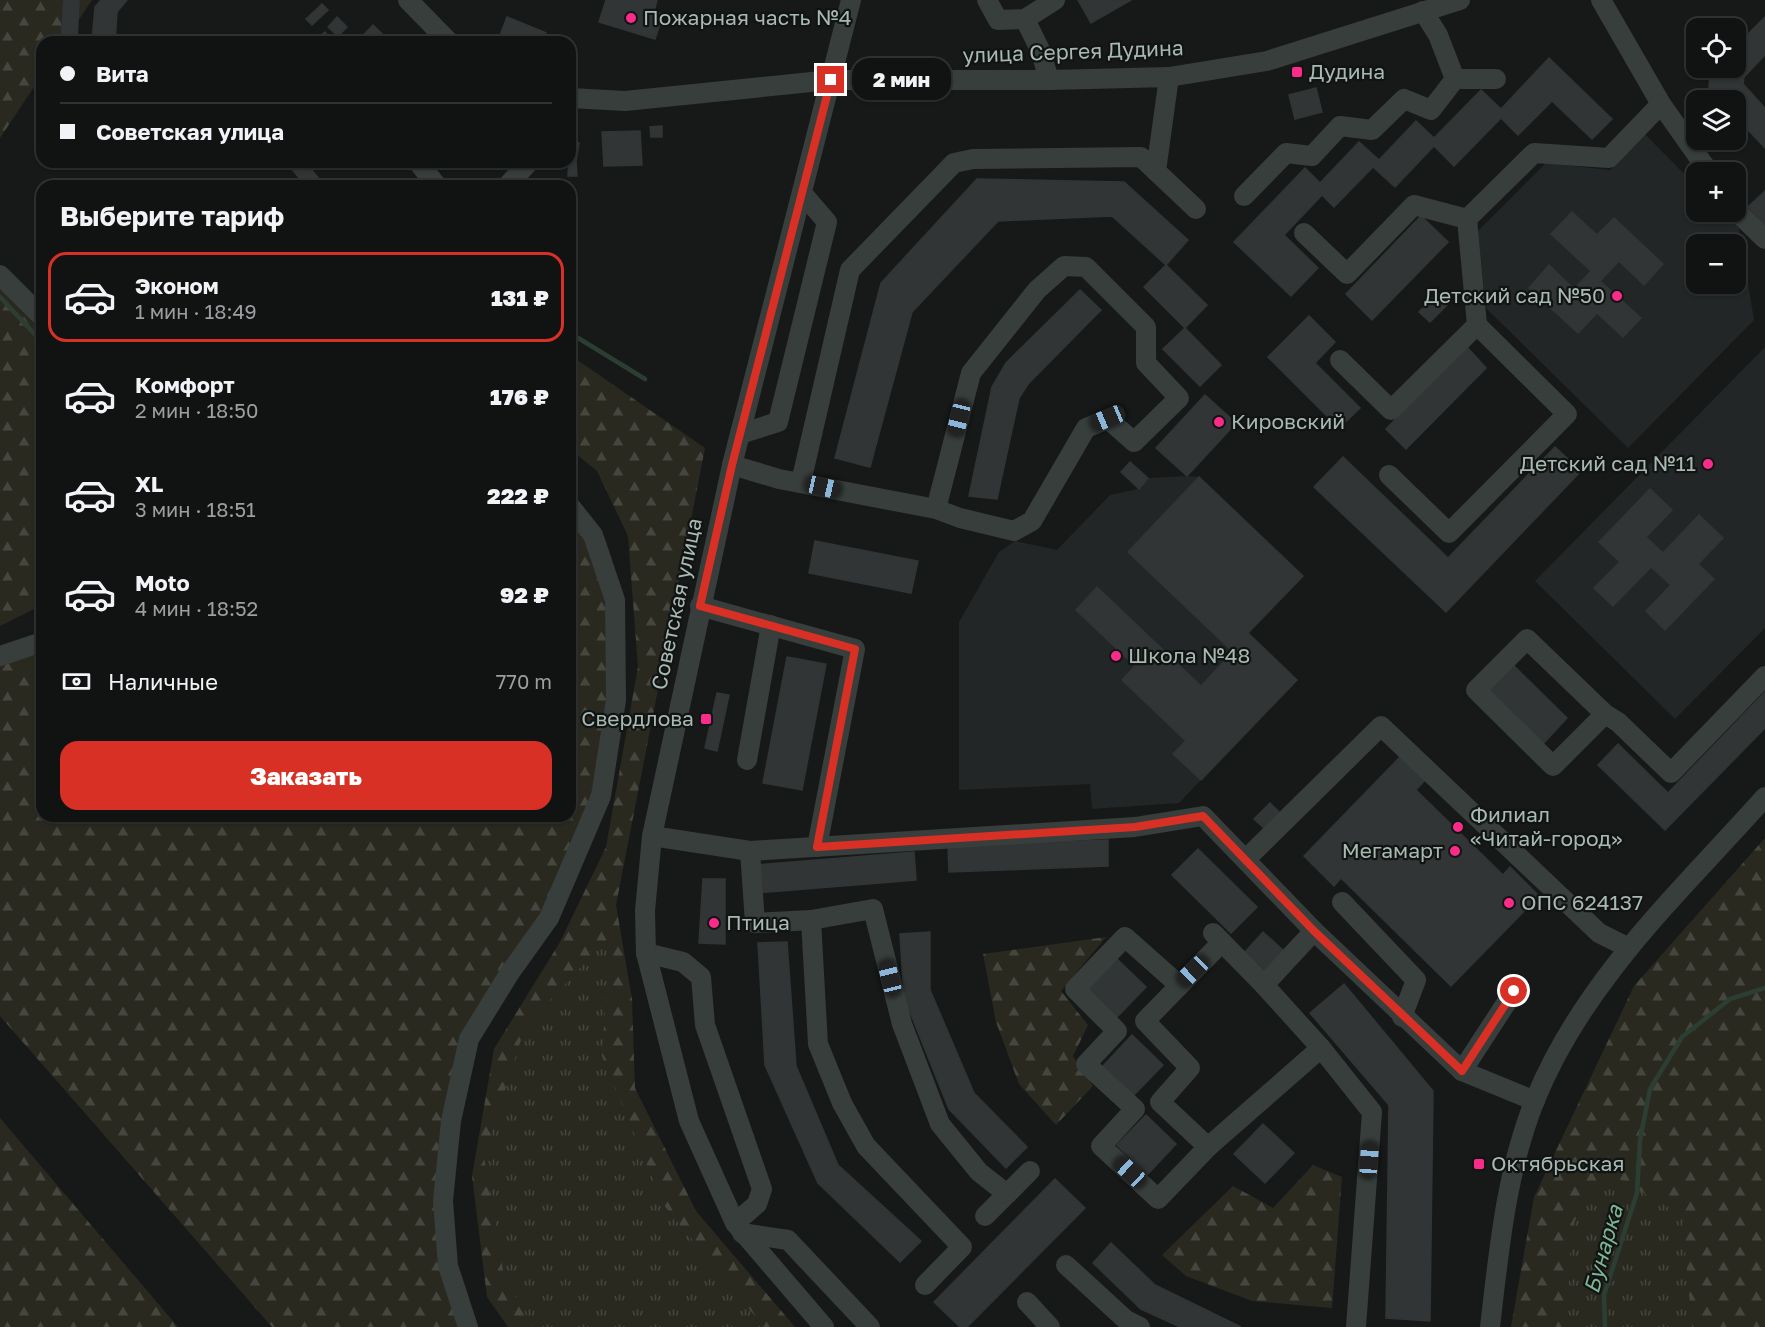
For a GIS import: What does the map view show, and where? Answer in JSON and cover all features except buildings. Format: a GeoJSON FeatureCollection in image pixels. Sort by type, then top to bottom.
{"type":"FeatureCollection","features":[{"type":"Feature","properties":{"kind":"street","name":"Советская улица"},"geometry":{"type":"LineString","coordinates":[[824,1327],[739,1228],[689,1121],[646,952],[645,910],[652,836],[700,606],[732,465],[851,0]]}},
{"type":"Feature","properties":{"kind":"street"},"geometry":{"type":"LineString","coordinates":[[987,0],[998,21],[1025,18],[1055,0]]}},
{"type":"Feature","properties":{"kind":"street","name":"улица Сергея Дудина"},"geometry":{"type":"LineString","coordinates":[[576,98],[625,101],[831,80],[1049,81],[1169,77],[1267,61],[1460,0]]}},
{"type":"Feature","properties":{"kind":"street"},"geometry":{"type":"LineString","coordinates":[[1601,0],[1661,104],[1702,162]]}},
{"type":"Feature","properties":{"kind":"street"},"geometry":{"type":"LineString","coordinates":[[409,1],[443,36]]}},
{"type":"Feature","properties":{"kind":"street"},"geometry":{"type":"LineString","coordinates":[[1423,11],[1437,35],[1455,79]]}},
{"type":"Feature","properties":{"kind":"street"},"geometry":{"type":"LineString","coordinates":[[1025,18],[1041,52],[1049,81]]}},
{"type":"Feature","properties":{"kind":"street"},"geometry":{"type":"LineString","coordinates":[[1156,171],[1169,77]]}},
{"type":"Feature","properties":{"kind":"street"},"geometry":{"type":"LineString","coordinates":[[1455,79],[1496,79]]}},
{"type":"Feature","properties":{"kind":"street"},"geometry":{"type":"LineString","coordinates":[[1244,196],[1286,153],[1311,156],[1340,126],[1372,130],[1404,99],[1431,110],[1455,79]]}},
{"type":"Feature","properties":{"kind":"street"},"geometry":{"type":"LineString","coordinates":[[1467,219],[1534,153],[1609,158],[1661,104]]}},
{"type":"Feature","properties":{"kind":"street"},"geometry":{"type":"LineString","coordinates":[[801,482],[850,270],[954,162],[973,159],[1141,157],[1196,209]]}},
{"type":"Feature","properties":{"kind":"street"},"geometry":{"type":"LineString","coordinates":[[423,168],[432,180]]}},
{"type":"Feature","properties":{"kind":"street"},"geometry":{"type":"LineString","coordinates":[[512,180],[524,168]]}},
{"type":"Feature","properties":{"kind":"street"},"geometry":{"type":"LineString","coordinates":[[740,434],[778,422],[827,222],[802,193]]}},
{"type":"Feature","properties":{"kind":"street"},"geometry":{"type":"LineString","coordinates":[[1304,233],[1347,274],[1414,205],[1467,219]]}},
{"type":"Feature","properties":{"kind":"street"},"geometry":{"type":"LineString","coordinates":[[1389,475],[1449,533],[1567,414],[1477,324],[1467,219]]}},
{"type":"Feature","properties":{"kind":"street"},"geometry":{"type":"LineString","coordinates":[[1746,221],[1765,239]]}},
{"type":"Feature","properties":{"kind":"street"},"geometry":{"type":"LineString","coordinates":[[732,465],[779,479],[936,509],[960,518],[1014,531],[1032,521],[1086,428],[1108,418],[1134,442],[1179,398],[1146,363],[1146,327],[1086,267],[1064,266],[1044,284],[971,373],[936,509]]}},
{"type":"Feature","properties":{"kind":"street"},"geometry":{"type":"LineString","coordinates":[[0,275],[36,311]]}},
{"type":"Feature","properties":{"kind":"street"},"geometry":{"type":"LineString","coordinates":[[1340,360],[1391,410],[1477,324]]}},
{"type":"Feature","properties":{"kind":"street"},"geometry":{"type":"LineString","coordinates":[[468,1327],[448,1266],[443,1201],[451,1120],[469,1039],[509,974],[549,918],[601,796],[616,700],[615,600],[593,535],[576,514]]}},
{"type":"Feature","properties":{"kind":"street"},"geometry":{"type":"LineString","coordinates":[[700,606],[855,649],[817,847]]}},
{"type":"Feature","properties":{"kind":"street"},"geometry":{"type":"LineString","coordinates":[[747,760],[771,625]]}},
{"type":"Feature","properties":{"kind":"street"},"geometry":{"type":"LineString","coordinates":[[1605,714],[1553,766],[1476,690],[1527,639],[1671,773],[1765,676]]}},
{"type":"Feature","properties":{"kind":"street"},"geometry":{"type":"LineString","coordinates":[[0,656],[36,644]]}},
{"type":"Feature","properties":{"kind":"street"},"geometry":{"type":"LineString","coordinates":[[1247,858],[1381,726],[1599,933],[1629,948]]}},
{"type":"Feature","properties":{"kind":"street"},"geometry":{"type":"LineString","coordinates":[[1490,1327],[1502,1224],[1515,1164],[1534,1101],[1567,1034],[1629,948],[1765,797]]}},
{"type":"Feature","properties":{"kind":"street"},"geometry":{"type":"LineString","coordinates":[[652,836],[750,851],[1135,827],[1203,816],[1247,858],[1314,931],[1402,1017],[1462,1071],[1534,1101]]}},
{"type":"Feature","properties":{"kind":"street"},"geometry":{"type":"LineString","coordinates":[[750,851],[755,923],[811,920],[873,909],[902,1024],[940,1124],[980,1172],[1007,1194]]}},
{"type":"Feature","properties":{"kind":"street"},"geometry":{"type":"LineString","coordinates":[[1342,902],[1416,980],[1402,1017]]}},
{"type":"Feature","properties":{"kind":"street"},"geometry":{"type":"LineString","coordinates":[[811,920],[818,1044],[842,1104],[866,1146],[962,1247],[925,1285]]}},
{"type":"Feature","properties":{"kind":"street"},"geometry":{"type":"LineString","coordinates":[[1264,986],[1314,931]]}},
{"type":"Feature","properties":{"kind":"street"},"geometry":{"type":"LineString","coordinates":[[1179,985],[1125,937],[1075,989],[1117,1031],[1086,1064],[1135,1110],[1101,1146],[1158,1199],[1208,1147],[1321,1048]]}},
{"type":"Feature","properties":{"kind":"street"},"geometry":{"type":"LineString","coordinates":[[1208,1147],[1160,1102],[1190,1068],[1145,1021],[1179,985],[1217,938],[1321,1048],[1372,1113],[1360,1326]]}},
{"type":"Feature","properties":{"kind":"street"},"geometry":{"type":"LineString","coordinates":[[646,952],[683,962],[701,977],[705,1025],[762,1189],[757,1204],[739,1228],[788,1240],[870,1327]]}},
{"type":"Feature","properties":{"kind":"street"},"geometry":{"type":"LineString","coordinates":[[1462,1071],[1514,991]]}},
{"type":"Feature","properties":{"kind":"street"},"geometry":{"type":"LineString","coordinates":[[985,1216],[1030,1171]]}},
{"type":"Feature","properties":{"kind":"street"},"geometry":{"type":"LineString","coordinates":[[1066,1265],[1126,1320],[1140,1327]]}},
{"type":"Feature","properties":{"kind":"street"},"geometry":{"type":"LineString","coordinates":[[1027,1302],[1050,1327]]}},
{"type":"Feature","properties":{"kind":"shaded area","name":"Детский сад №50"},"geometry":{"type":"Polygon","coordinates":[[[1644,133],[1686,176],[1686,222],[1733,222],[1739,228],[1740,234],[1686,234],[1686,294],[1746,294],[1746,271],[1754,320],[1628,448],[1486,308],[1478,231],[1546,163],[1610,170],[1644,133]]]}},
{"type":"Feature","properties":{"kind":"shaded area","name":"Детский сад №11"},"geometry":{"type":"Polygon","coordinates":[[[1765,347],[1765,628],[1675,719],[1535,581],[1765,347]]]}},
{"type":"Feature","properties":{"kind":"shaded area","name":"Школа №48"},"geometry":{"type":"Polygon","coordinates":[[[1199,477],[1303,576],[1248,633],[1297,680],[1179,803],[1092,809],[1090,784],[959,790],[959,622],[999,552],[1015,541],[1057,550],[1110,495],[1138,489],[1148,478],[1199,477]]]}},
{"type":"Feature","properties":{"kind":"green space"},"geometry":{"type":"Polygon","coordinates":[[[0,0],[92,0],[68,36],[36,36],[36,84],[0,138],[0,0]]]}},
{"type":"Feature","properties":{"kind":"green space"},"geometry":{"type":"Polygon","coordinates":[[[0,289],[36,326],[36,608],[0,626],[0,289]]]}},
{"type":"Feature","properties":{"kind":"green space"},"geometry":{"type":"Polygon","coordinates":[[[576,359],[705,448],[616,905],[632,999],[635,1088],[696,1211],[795,1327],[508,1327],[487,1297],[472,1176],[494,1049],[560,942],[606,847],[638,667],[628,536],[597,471],[576,454],[576,359]]]}},
{"type":"Feature","properties":{"kind":"green space"},"geometry":{"type":"Polygon","coordinates":[[[576,522],[585,533],[611,601],[610,697],[598,788],[546,912],[464,1038],[440,1199],[465,1327],[272,1327],[0,1016],[0,662],[36,650],[36,822],[576,822],[576,522]]]}},
{"type":"Feature","properties":{"kind":"green space"},"geometry":{"type":"Polygon","coordinates":[[[1765,838],[1765,1327],[1511,1327],[1534,1197],[1634,986],[1765,838]]]}},
{"type":"Feature","properties":{"kind":"green space"},"geometry":{"type":"Polygon","coordinates":[[[610,936],[602,1056],[663,1204],[764,1327],[533,1327],[504,1276],[484,1157],[525,1027],[610,936]]]}},
{"type":"Feature","properties":{"kind":"green space"},"geometry":{"type":"Polygon","coordinates":[[[1106,937],[1061,991],[1088,1025],[1073,1056],[1093,1086],[1056,1125],[1019,1084],[996,1022],[983,954],[1106,937]]]}},
{"type":"Feature","properties":{"kind":"green space"},"geometry":{"type":"Polygon","coordinates":[[[0,1118],[178,1327],[0,1327],[0,1118]]]}},
{"type":"Feature","properties":{"kind":"green space"},"geometry":{"type":"Polygon","coordinates":[[[1313,1165],[1342,1177],[1332,1308],[1252,1301],[1186,1276],[1162,1255],[1233,1186],[1273,1208],[1313,1165]]]}},
{"type":"Feature","properties":{"kind":"green space"},"geometry":{"type":"Polygon","coordinates":[[[1602,1169],[1682,1215],[1692,1327],[1567,1327],[1571,1228],[1602,1169]]]}},
{"type":"Feature","properties":{"kind":"waterway"},"geometry":{"type":"LineString","coordinates":[[0,297],[36,336]]}},
{"type":"Feature","properties":{"kind":"waterway"},"geometry":{"type":"LineString","coordinates":[[576,337],[645,379]]}},
{"type":"Feature","properties":{"kind":"waterway","name":"Бунарка"},"geometry":{"type":"LineString","coordinates":[[1605,1327],[1604,1295],[1637,1193],[1640,1140],[1650,1089],[1682,1037],[1730,999],[1765,988]]}},
{"type":"Feature","properties":{"kind":"place","name":"Пожарная часть №4"},"geometry":{"type":"Point","coordinates":[631,18]}},
{"type":"Feature","properties":{"kind":"place","name":"Дудина"},"geometry":{"type":"Point","coordinates":[1297,72]}},
{"type":"Feature","properties":{"kind":"place","name":"Детский сад №50"},"geometry":{"type":"Point","coordinates":[1617,296]}},
{"type":"Feature","properties":{"kind":"place","name":"Кировский"},"geometry":{"type":"Point","coordinates":[1219,422]}},
{"type":"Feature","properties":{"kind":"place","name":"Детский сад №11"},"geometry":{"type":"Point","coordinates":[1708,464]}},
{"type":"Feature","properties":{"kind":"place","name":"Школа №48"},"geometry":{"type":"Point","coordinates":[1116,656]}},
{"type":"Feature","properties":{"kind":"place","name":"Свердлова"},"geometry":{"type":"Point","coordinates":[706,719]}},
{"type":"Feature","properties":{"kind":"place","name":"Филиал «Читай-город»"},"geometry":{"type":"Point","coordinates":[1458,827]}},
{"type":"Feature","properties":{"kind":"place","name":"Мегамарт"},"geometry":{"type":"Point","coordinates":[1455,851]}},
{"type":"Feature","properties":{"kind":"place","name":"ОПС 624137"},"geometry":{"type":"Point","coordinates":[1509,903]}},
{"type":"Feature","properties":{"kind":"place","name":"Птица"},"geometry":{"type":"Point","coordinates":[714,923]}},
{"type":"Feature","properties":{"kind":"place","name":"Октябрьская"},"geometry":{"type":"Point","coordinates":[1479,1164]}},
{"type":"Feature","properties":{"kind":"route"},"geometry":{"type":"LineString","coordinates":[[831,80],[732,465],[700,606],[855,649],[820,818],[817,847],[1135,827],[1203,816],[1247,858],[1314,931],[1402,1017],[1462,1071],[1514,991]]}}]}
